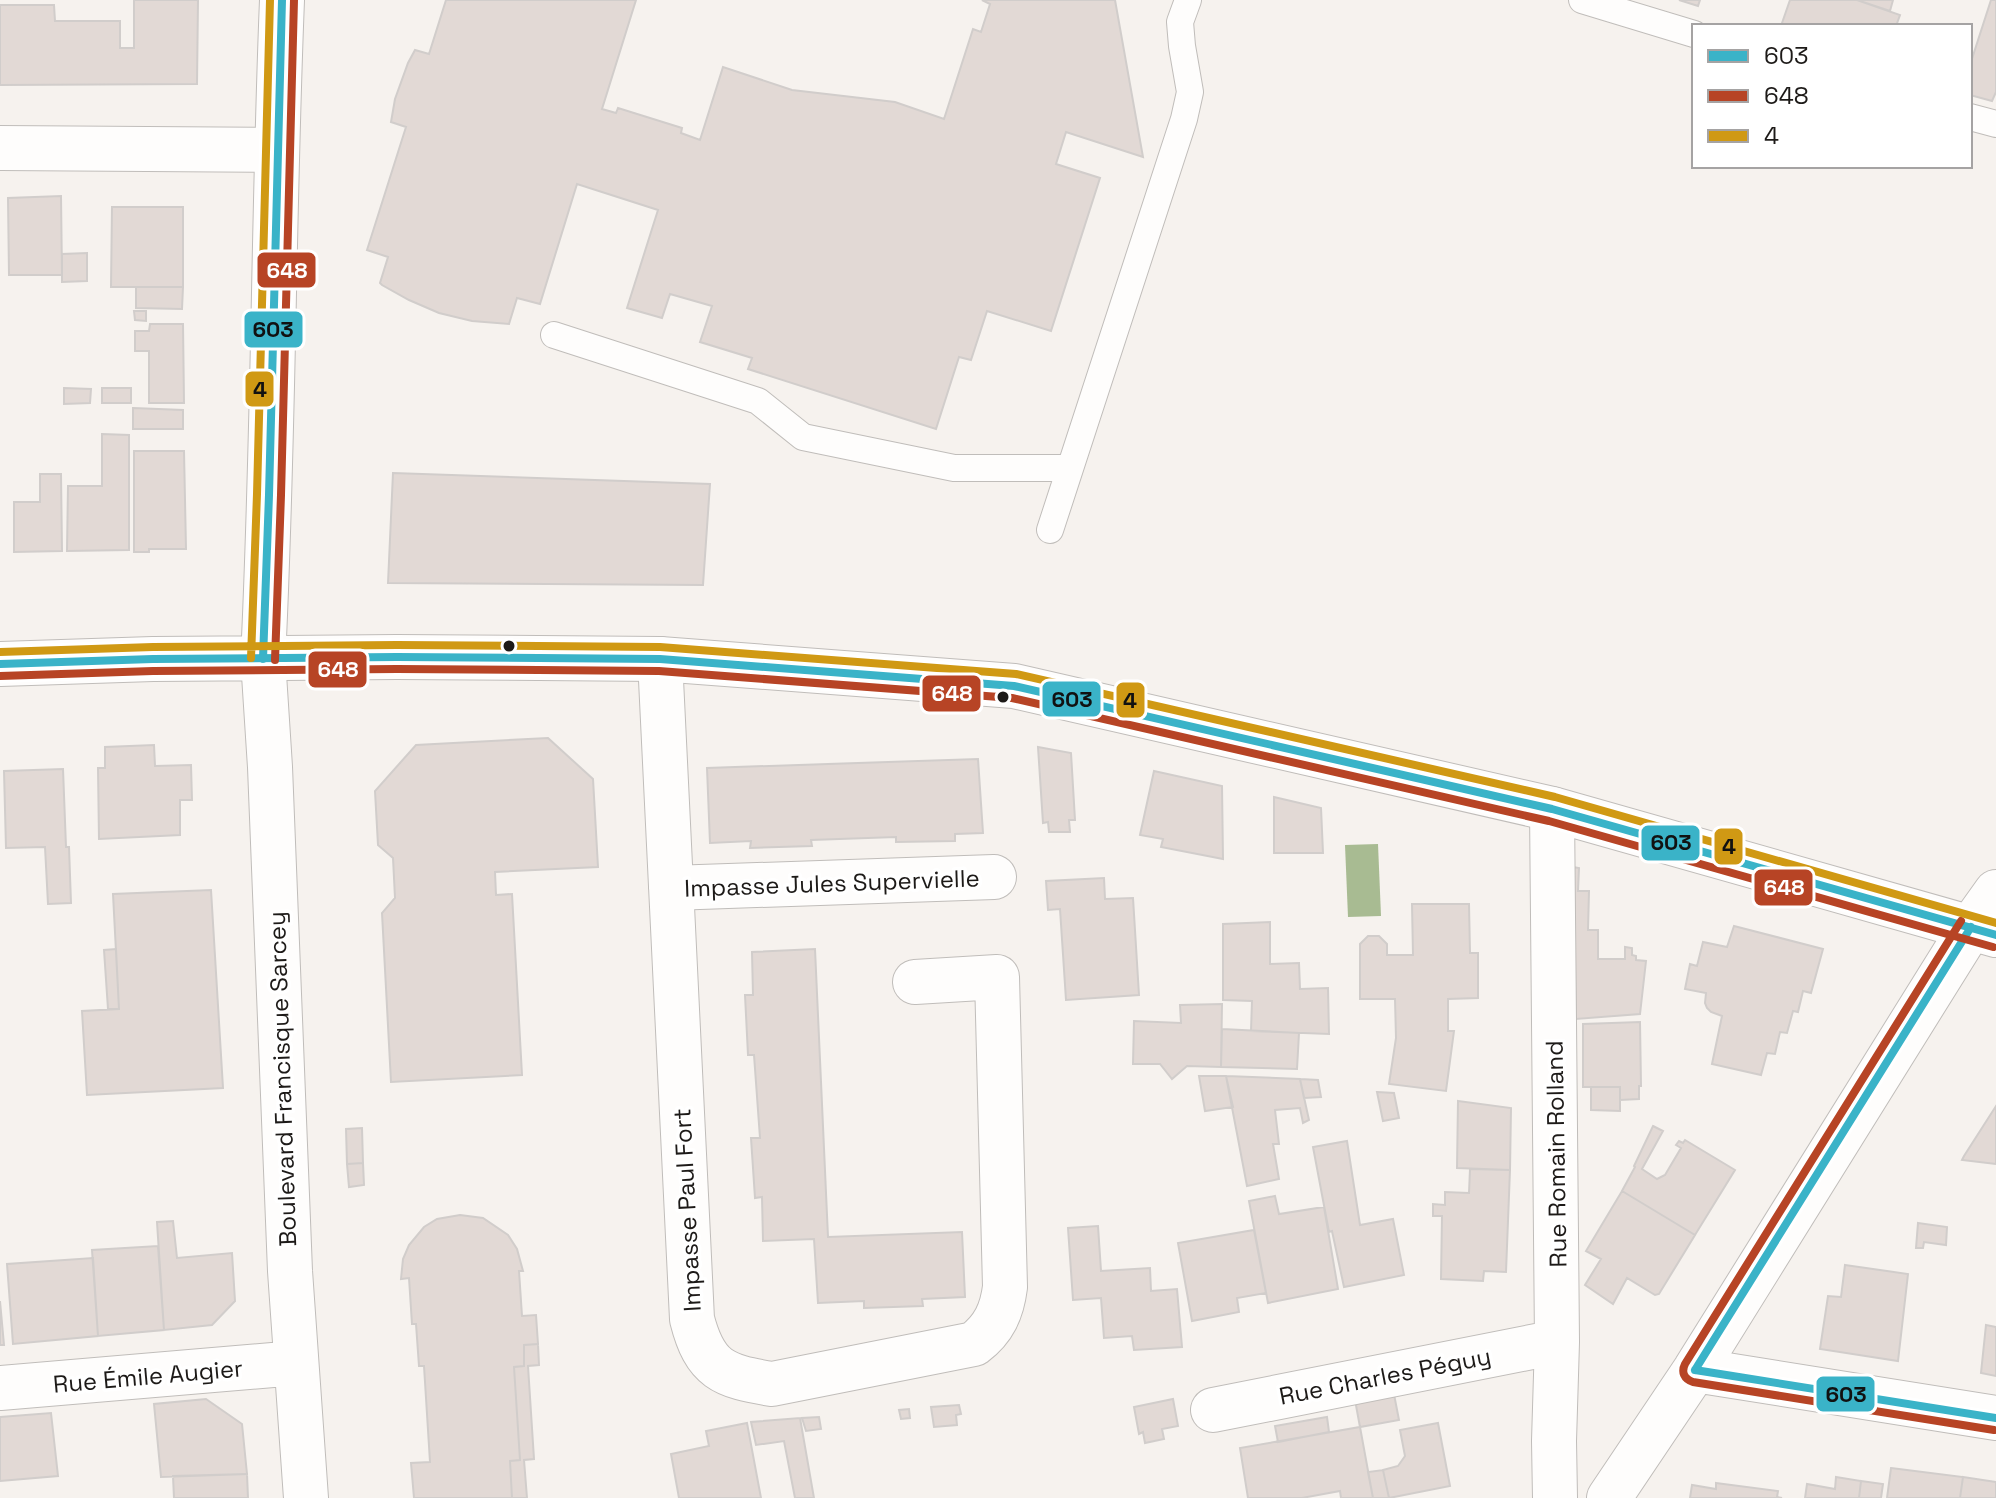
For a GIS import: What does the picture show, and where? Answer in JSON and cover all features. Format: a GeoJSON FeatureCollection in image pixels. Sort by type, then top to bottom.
{"type":"FeatureCollection","features":[{"type":"Feature","properties":{"kind":"street","name":"Boulevard Francisque Sarcey"},"geometry":{"type":"LineString","coordinates":[[282,0],[263,659],[296,1363],[306,1498]]}},
{"type":"Feature","properties":{"kind":"street"},"geometry":{"type":"LineString","coordinates":[[0,148],[276,150]]}},
{"type":"Feature","properties":{"kind":"street"},"geometry":{"type":"LineString","coordinates":[[0,664],[397,657],[660,659],[1014,686],[1552,809],[1984,931]]}},
{"type":"Feature","properties":{"kind":"street","name":"Impasse Paul Fort"},"geometry":{"type":"LineString","coordinates":[[660,659],[692,1319],[701,1349],[709,1360],[731,1375],[772,1384],[974,1344],[987,1334],[996,1320],[1003,1304],[1005,1287],[997,977],[915,982]]}},
{"type":"Feature","properties":{"kind":"street","name":"Rue Romain Rolland"},"geometry":{"type":"LineString","coordinates":[[1552,809],[1557,1342],[1555,1498]]}},
{"type":"Feature","properties":{"kind":"street","name":"Impasse Jules Supervielle"},"geometry":{"type":"LineString","coordinates":[[671,888],[994,877]]}},
{"type":"Feature","properties":{"kind":"street"},"geometry":{"type":"LineString","coordinates":[[1609,1498],[1984,931],[1996,892]]}},
{"type":"Feature","properties":{"kind":"street","name":"Rue Charles Péguy"},"geometry":{"type":"LineString","coordinates":[[1213,1410],[1557,1342]]}},
{"type":"Feature","properties":{"kind":"street","name":"Rue Émile Augier"},"geometry":{"type":"LineString","coordinates":[[0,1388],[296,1363]]}},
{"type":"Feature","properties":{"kind":"street"},"geometry":{"type":"LineString","coordinates":[[1695,1370],[1996,1418]]}},
{"type":"Feature","properties":{"kind":"lane"},"geometry":{"type":"LineString","coordinates":[[1050,530],[1184,119],[1190,92],[1180,22],[1188,0]]}},
{"type":"Feature","properties":{"kind":"lane"},"geometry":{"type":"LineString","coordinates":[[1582,0],[1692,33]]}},
{"type":"Feature","properties":{"kind":"lane"},"geometry":{"type":"LineString","coordinates":[[1972,118],[1996,124]]}},
{"type":"Feature","properties":{"kind":"lane"},"geometry":{"type":"LineString","coordinates":[[554,335],[758,401],[803,437],[954,468],[1070,468]]}},
{"type":"Feature","properties":{"kind":"shaded area"},"geometry":{"type":"Polygon","coordinates":[[[1378,844],[1381,916],[1348,917],[1345,845],[1378,844]]]}},
{"type":"Feature","properties":{"kind":"building"},"geometry":{"type":"Polygon","coordinates":[[[134,0],[198,0],[197,84],[0,85],[0,5],[54,5],[55,21],[120,21],[120,48],[134,48],[134,0]]]}},
{"type":"Feature","properties":{"kind":"building"},"geometry":{"type":"Polygon","coordinates":[[[446,0],[636,0],[602,109],[616,113],[618,108],[682,128],[681,133],[700,140],[723,67],[792,90],[895,102],[944,119],[973,29],[981,32],[990,4],[982,0],[1115,0],[1143,157],[1066,132],[1056,164],[1100,178],[1051,331],[987,311],[971,360],[959,357],[936,429],[748,369],[752,358],[700,342],[712,306],[670,294],[662,318],[627,308],[658,210],[577,184],[540,304],[517,298],[509,324],[472,321],[439,313],[382,285],[388,257],[367,250],[406,127],[391,122],[395,99],[415,50],[429,54],[446,0]]]}},
{"type":"Feature","properties":{"kind":"building"},"geometry":{"type":"Polygon","coordinates":[[[1679,0],[1700,0],[1698,6],[1679,0]]]}},
{"type":"Feature","properties":{"kind":"building"},"geometry":{"type":"Polygon","coordinates":[[[1790,0],[1857,0],[1900,15],[1897,24],[1782,24],[1790,0]]]}},
{"type":"Feature","properties":{"kind":"building"},"geometry":{"type":"Polygon","coordinates":[[[1857,0],[1893,0],[1890,11],[1857,0]]]}},
{"type":"Feature","properties":{"kind":"building"},"geometry":{"type":"Polygon","coordinates":[[[1991,0],[1996,0],[1996,92],[1992,101],[1972,96],[1972,59],[1991,0]]]}},
{"type":"Feature","properties":{"kind":"building"},"geometry":{"type":"Polygon","coordinates":[[[61,196],[62,275],[9,275],[8,198],[61,196]]]}},
{"type":"Feature","properties":{"kind":"building"},"geometry":{"type":"Polygon","coordinates":[[[112,207],[183,207],[183,287],[111,287],[112,207]]]}},
{"type":"Feature","properties":{"kind":"building"},"geometry":{"type":"Polygon","coordinates":[[[87,253],[87,281],[62,282],[62,254],[87,253]]]}},
{"type":"Feature","properties":{"kind":"building"},"geometry":{"type":"Polygon","coordinates":[[[136,287],[183,287],[182,309],[136,308],[136,287]]]}},
{"type":"Feature","properties":{"kind":"building"},"geometry":{"type":"Polygon","coordinates":[[[134,311],[146,311],[146,321],[135,320],[134,311]]]}},
{"type":"Feature","properties":{"kind":"building"},"geometry":{"type":"Polygon","coordinates":[[[150,324],[183,324],[184,403],[149,403],[149,351],[135,351],[135,331],[149,331],[150,324]]]}},
{"type":"Feature","properties":{"kind":"building"},"geometry":{"type":"Polygon","coordinates":[[[64,388],[91,389],[90,403],[64,404],[64,388]]]}},
{"type":"Feature","properties":{"kind":"building"},"geometry":{"type":"Polygon","coordinates":[[[102,388],[131,388],[131,403],[102,403],[102,388]]]}},
{"type":"Feature","properties":{"kind":"building"},"geometry":{"type":"Polygon","coordinates":[[[133,408],[183,410],[183,429],[133,429],[133,408]]]}},
{"type":"Feature","properties":{"kind":"building"},"geometry":{"type":"Polygon","coordinates":[[[102,434],[129,435],[129,550],[67,551],[68,486],[102,486],[102,434]]]}},
{"type":"Feature","properties":{"kind":"building"},"geometry":{"type":"Polygon","coordinates":[[[134,451],[184,451],[186,549],[134,552],[134,451]]]}},
{"type":"Feature","properties":{"kind":"building"},"geometry":{"type":"Polygon","coordinates":[[[393,473],[710,484],[703,585],[388,583],[393,473]]]}},
{"type":"Feature","properties":{"kind":"building"},"geometry":{"type":"Polygon","coordinates":[[[40,474],[61,474],[62,551],[14,552],[14,502],[40,502],[40,474]]]}},
{"type":"Feature","properties":{"kind":"building"},"geometry":{"type":"Polygon","coordinates":[[[548,738],[593,779],[598,867],[495,872],[496,895],[512,894],[522,1075],[391,1082],[382,913],[395,898],[393,858],[378,845],[375,791],[416,745],[548,738]]]}},
{"type":"Feature","properties":{"kind":"building"},"geometry":{"type":"Polygon","coordinates":[[[154,745],[155,766],[191,765],[192,800],[180,800],[180,835],[99,839],[98,768],[105,768],[105,747],[154,745]]]}},
{"type":"Feature","properties":{"kind":"building"},"geometry":{"type":"Polygon","coordinates":[[[1038,747],[1071,753],[1075,820],[1069,820],[1070,832],[1049,832],[1048,822],[1043,823],[1038,747]]]}},
{"type":"Feature","properties":{"kind":"building"},"geometry":{"type":"Polygon","coordinates":[[[978,759],[983,833],[955,834],[955,841],[896,842],[896,837],[811,840],[812,846],[750,848],[751,841],[710,843],[707,768],[978,759]]]}},
{"type":"Feature","properties":{"kind":"building"},"geometry":{"type":"Polygon","coordinates":[[[63,769],[71,903],[48,904],[45,847],[6,848],[4,771],[63,769]]]}},
{"type":"Feature","properties":{"kind":"building"},"geometry":{"type":"Polygon","coordinates":[[[1154,771],[1222,786],[1223,859],[1161,847],[1163,839],[1140,835],[1154,771]]]}},
{"type":"Feature","properties":{"kind":"building"},"geometry":{"type":"Polygon","coordinates":[[[1274,797],[1321,808],[1323,853],[1274,853],[1274,797]]]}},
{"type":"Feature","properties":{"kind":"building"},"geometry":{"type":"Polygon","coordinates":[[[1573,867],[1579,868],[1578,891],[1589,891],[1588,930],[1598,930],[1598,959],[1625,959],[1625,947],[1632,948],[1636,960],[1646,961],[1640,1014],[1576,1019],[1573,867]]]}},
{"type":"Feature","properties":{"kind":"building"},"geometry":{"type":"Polygon","coordinates":[[[1104,878],[1105,899],[1133,898],[1139,995],[1066,1000],[1060,909],[1048,910],[1046,881],[1104,878]]]}},
{"type":"Feature","properties":{"kind":"building"},"geometry":{"type":"Polygon","coordinates":[[[211,890],[223,1088],[87,1095],[82,1011],[119,1009],[113,894],[211,890]]]}},
{"type":"Feature","properties":{"kind":"building"},"geometry":{"type":"Polygon","coordinates":[[[1412,904],[1469,904],[1470,953],[1478,953],[1478,998],[1448,999],[1448,1031],[1454,1031],[1446,1091],[1389,1084],[1396,1038],[1395,999],[1360,999],[1360,944],[1368,936],[1379,936],[1387,944],[1387,955],[1413,955],[1412,904]]]}},
{"type":"Feature","properties":{"kind":"building"},"geometry":{"type":"Polygon","coordinates":[[[1270,922],[1270,964],[1299,963],[1300,989],[1328,988],[1329,1034],[1251,1031],[1252,1001],[1223,1000],[1223,924],[1270,922]]]}},
{"type":"Feature","properties":{"kind":"building"},"geometry":{"type":"Polygon","coordinates":[[[1734,926],[1823,949],[1811,993],[1803,991],[1798,1012],[1793,1011],[1787,1033],[1780,1032],[1775,1054],[1767,1053],[1761,1075],[1712,1064],[1722,1016],[1707,1008],[1706,993],[1685,989],[1690,964],[1697,966],[1703,942],[1727,947],[1734,926]]]}},
{"type":"Feature","properties":{"kind":"building"},"geometry":{"type":"Polygon","coordinates":[[[116,949],[119,1009],[108,1009],[104,950],[116,949]]]}},
{"type":"Feature","properties":{"kind":"building"},"geometry":{"type":"Polygon","coordinates":[[[815,949],[828,1237],[962,1232],[965,1297],[922,1299],[923,1306],[864,1308],[864,1301],[818,1303],[814,1239],[763,1241],[762,1197],[755,1198],[751,1138],[760,1138],[754,1055],[748,1055],[745,995],[753,995],[752,952],[815,949]]]}},
{"type":"Feature","properties":{"kind":"building"},"geometry":{"type":"Polygon","coordinates":[[[1222,1004],[1221,1067],[1187,1066],[1172,1079],[1160,1064],[1133,1064],[1134,1021],[1181,1023],[1180,1005],[1222,1004]]]}},
{"type":"Feature","properties":{"kind":"building"},"geometry":{"type":"Polygon","coordinates":[[[1640,1022],[1639,1099],[1620,1100],[1620,1087],[1583,1087],[1583,1024],[1640,1022]]]}},
{"type":"Feature","properties":{"kind":"building"},"geometry":{"type":"Polygon","coordinates":[[[1222,1029],[1299,1033],[1297,1069],[1221,1067],[1222,1029]]]}},
{"type":"Feature","properties":{"kind":"building"},"geometry":{"type":"Polygon","coordinates":[[[1199,1076],[1226,1076],[1233,1107],[1205,1111],[1199,1076]]]}},
{"type":"Feature","properties":{"kind":"building"},"geometry":{"type":"Polygon","coordinates":[[[1226,1076],[1300,1079],[1309,1120],[1303,1123],[1300,1108],[1275,1110],[1279,1144],[1273,1144],[1279,1179],[1247,1186],[1226,1076]]]}},
{"type":"Feature","properties":{"kind":"building"},"geometry":{"type":"Polygon","coordinates":[[[1300,1079],[1318,1080],[1321,1097],[1304,1098],[1300,1079]]]}},
{"type":"Feature","properties":{"kind":"building"},"geometry":{"type":"Polygon","coordinates":[[[1591,1087],[1620,1087],[1620,1111],[1591,1110],[1591,1087]]]}},
{"type":"Feature","properties":{"kind":"building"},"geometry":{"type":"Polygon","coordinates":[[[1377,1092],[1394,1093],[1399,1118],[1383,1121],[1377,1092]]]}},
{"type":"Feature","properties":{"kind":"building"},"geometry":{"type":"Polygon","coordinates":[[[1458,1101],[1511,1108],[1510,1170],[1457,1168],[1458,1101]]]}},
{"type":"Feature","properties":{"kind":"building"},"geometry":{"type":"Polygon","coordinates":[[[1996,1106],[1996,1164],[1962,1160],[1964,1156],[1996,1106]]]}},
{"type":"Feature","properties":{"kind":"building"},"geometry":{"type":"Polygon","coordinates":[[[1653,1126],[1663,1131],[1642,1169],[1657,1179],[1665,1175],[1681,1148],[1676,1145],[1685,1140],[1735,1170],[1695,1235],[1622,1191],[1653,1126]]]}},
{"type":"Feature","properties":{"kind":"building"},"geometry":{"type":"Polygon","coordinates":[[[362,1128],[363,1163],[347,1164],[346,1129],[362,1128]]]}},
{"type":"Feature","properties":{"kind":"building"},"geometry":{"type":"Polygon","coordinates":[[[1347,1141],[1360,1225],[1393,1219],[1404,1275],[1344,1287],[1332,1231],[1329,1232],[1313,1147],[1347,1141]]]}},
{"type":"Feature","properties":{"kind":"building"},"geometry":{"type":"Polygon","coordinates":[[[363,1163],[364,1185],[349,1187],[347,1164],[363,1163]]]}},
{"type":"Feature","properties":{"kind":"building"},"geometry":{"type":"Polygon","coordinates":[[[1470,1169],[1510,1170],[1506,1272],[1484,1271],[1483,1281],[1441,1279],[1442,1216],[1433,1216],[1433,1204],[1445,1205],[1445,1192],[1469,1193],[1470,1169]]]}},
{"type":"Feature","properties":{"kind":"building"},"geometry":{"type":"Polygon","coordinates":[[[1622,1191],[1695,1235],[1659,1294],[1655,1295],[1627,1278],[1613,1304],[1585,1285],[1601,1259],[1586,1251],[1622,1191]]]}},
{"type":"Feature","properties":{"kind":"building"},"geometry":{"type":"Polygon","coordinates":[[[1275,1196],[1279,1214],[1324,1207],[1338,1289],[1268,1303],[1249,1201],[1275,1196]]]}},
{"type":"Feature","properties":{"kind":"building"},"geometry":{"type":"Polygon","coordinates":[[[460,1215],[483,1218],[508,1235],[517,1249],[523,1271],[519,1271],[522,1316],[536,1315],[538,1344],[524,1345],[524,1366],[514,1367],[520,1460],[510,1461],[512,1498],[414,1498],[411,1463],[430,1462],[424,1366],[419,1366],[409,1278],[401,1279],[403,1259],[409,1245],[424,1227],[437,1219],[460,1215]]]}},
{"type":"Feature","properties":{"kind":"building"},"geometry":{"type":"Polygon","coordinates":[[[173,1221],[177,1258],[232,1253],[235,1301],[212,1325],[164,1330],[157,1222],[173,1221]]]}},
{"type":"Feature","properties":{"kind":"building"},"geometry":{"type":"Polygon","coordinates":[[[1918,1223],[1947,1227],[1946,1245],[1924,1242],[1923,1248],[1916,1248],[1918,1223]]]}},
{"type":"Feature","properties":{"kind":"building"},"geometry":{"type":"Polygon","coordinates":[[[1098,1226],[1101,1271],[1150,1268],[1151,1291],[1177,1289],[1182,1347],[1134,1350],[1132,1336],[1104,1338],[1101,1298],[1073,1300],[1068,1228],[1098,1226]]]}},
{"type":"Feature","properties":{"kind":"building"},"geometry":{"type":"Polygon","coordinates":[[[1254,1230],[1266,1293],[1237,1298],[1239,1312],[1192,1321],[1178,1243],[1254,1230]]]}},
{"type":"Feature","properties":{"kind":"building"},"geometry":{"type":"Polygon","coordinates":[[[158,1246],[164,1330],[98,1336],[92,1250],[158,1246]]]}},
{"type":"Feature","properties":{"kind":"building"},"geometry":{"type":"Polygon","coordinates":[[[93,1258],[98,1336],[13,1344],[7,1264],[93,1258]]]}},
{"type":"Feature","properties":{"kind":"building"},"geometry":{"type":"Polygon","coordinates":[[[1845,1265],[1908,1274],[1898,1361],[1820,1349],[1828,1296],[1841,1297],[1845,1265]]]}},
{"type":"Feature","properties":{"kind":"building"},"geometry":{"type":"Polygon","coordinates":[[[0,1301],[4,1345],[0,1345],[0,1301]]]}},
{"type":"Feature","properties":{"kind":"building"},"geometry":{"type":"Polygon","coordinates":[[[1986,1325],[1996,1327],[1996,1376],[1981,1373],[1986,1325]]]}},
{"type":"Feature","properties":{"kind":"building"},"geometry":{"type":"Polygon","coordinates":[[[538,1344],[539,1365],[528,1366],[534,1459],[524,1460],[527,1498],[512,1498],[510,1461],[520,1460],[514,1367],[524,1366],[524,1345],[538,1344]]]}},
{"type":"Feature","properties":{"kind":"building"},"geometry":{"type":"Polygon","coordinates":[[[1392,1384],[1399,1420],[1360,1427],[1353,1389],[1392,1384]]]}},
{"type":"Feature","properties":{"kind":"building"},"geometry":{"type":"Polygon","coordinates":[[[206,1399],[242,1424],[247,1474],[161,1477],[154,1404],[206,1399]]]}},
{"type":"Feature","properties":{"kind":"building"},"geometry":{"type":"Polygon","coordinates":[[[1173,1399],[1178,1426],[1162,1429],[1164,1439],[1145,1443],[1143,1432],[1139,1434],[1134,1407],[1173,1399]]]}},
{"type":"Feature","properties":{"kind":"building"},"geometry":{"type":"Polygon","coordinates":[[[959,1405],[961,1414],[956,1415],[957,1425],[934,1427],[931,1407],[959,1405]]]}},
{"type":"Feature","properties":{"kind":"building"},"geometry":{"type":"Polygon","coordinates":[[[909,1409],[910,1418],[901,1419],[899,1410],[909,1409]]]}},
{"type":"Feature","properties":{"kind":"building"},"geometry":{"type":"Polygon","coordinates":[[[51,1413],[58,1476],[0,1481],[0,1417],[51,1413]]]}},
{"type":"Feature","properties":{"kind":"building"},"geometry":{"type":"Polygon","coordinates":[[[819,1417],[821,1429],[806,1431],[802,1418],[819,1417]]]}},
{"type":"Feature","properties":{"kind":"building"},"geometry":{"type":"Polygon","coordinates":[[[1327,1417],[1329,1432],[1278,1442],[1275,1426],[1327,1417]]]}},
{"type":"Feature","properties":{"kind":"building"},"geometry":{"type":"Polygon","coordinates":[[[800,1418],[814,1498],[795,1498],[784,1441],[756,1445],[751,1422],[800,1418]]]}},
{"type":"Feature","properties":{"kind":"building"},"geometry":{"type":"Polygon","coordinates":[[[747,1423],[761,1498],[679,1498],[671,1454],[709,1446],[706,1431],[747,1423]]]}},
{"type":"Feature","properties":{"kind":"building"},"geometry":{"type":"Polygon","coordinates":[[[1438,1423],[1450,1486],[1389,1498],[1383,1470],[1398,1466],[1405,1456],[1400,1430],[1438,1423]]]}},
{"type":"Feature","properties":{"kind":"building"},"geometry":{"type":"Polygon","coordinates":[[[1360,1427],[1373,1498],[1341,1498],[1340,1491],[1302,1498],[1248,1498],[1240,1448],[1360,1427]]]}},
{"type":"Feature","properties":{"kind":"building"},"geometry":{"type":"Polygon","coordinates":[[[1891,1468],[1963,1477],[1960,1498],[1887,1498],[1891,1468]]]}},
{"type":"Feature","properties":{"kind":"building"},"geometry":{"type":"Polygon","coordinates":[[[1383,1470],[1389,1498],[1373,1498],[1368,1472],[1383,1470]]]}},
{"type":"Feature","properties":{"kind":"building"},"geometry":{"type":"Polygon","coordinates":[[[247,1474],[248,1498],[174,1498],[173,1476],[247,1474]]]}},
{"type":"Feature","properties":{"kind":"building"},"geometry":{"type":"Polygon","coordinates":[[[1836,1477],[1861,1481],[1859,1498],[1805,1498],[1807,1484],[1835,1489],[1836,1477]]]}},
{"type":"Feature","properties":{"kind":"building"},"geometry":{"type":"Polygon","coordinates":[[[1963,1477],[1996,1482],[1996,1498],[1960,1498],[1963,1477]]]}},
{"type":"Feature","properties":{"kind":"building"},"geometry":{"type":"Polygon","coordinates":[[[1861,1481],[1883,1484],[1881,1498],[1859,1498],[1861,1481]]]}},
{"type":"Feature","properties":{"kind":"building"},"geometry":{"type":"Polygon","coordinates":[[[1716,1483],[1778,1491],[1777,1497],[1782,1498],[1690,1498],[1692,1485],[1716,1489],[1716,1483]]]}},
{"type":"Feature","properties":{"kind":"transit line","name":"4"},"geometry":{"type":"LineString","coordinates":[[251,658],[270,0]]}},
{"type":"Feature","properties":{"kind":"transit line","name":"603"},"geometry":{"type":"LineString","coordinates":[[263,659],[282,0]]}},
{"type":"Feature","properties":{"kind":"transit line","name":"648"},"geometry":{"type":"LineString","coordinates":[[275,660],[294,0]]}},
{"type":"Feature","properties":{"kind":"transit line","name":"4"},"geometry":{"type":"LineString","coordinates":[[0,652],[397,645],[660,647],[1016,674],[1555,797],[1996,923]]}},
{"type":"Feature","properties":{"kind":"transit line","name":"603"},"geometry":{"type":"LineString","coordinates":[[0,664],[397,657],[660,659],[1014,686],[1552,809],[1996,935]]}},
{"type":"Feature","properties":{"kind":"transit line","name":"648"},"geometry":{"type":"LineString","coordinates":[[0,676],[397,669],[659,671],[1012,698],[1549,821],[1993,947]]}},
{"type":"Feature","properties":{"kind":"transit line","name":"648"},"geometry":{"type":"LineString","coordinates":[[1961,921],[1685,1364],[1683,1372],[1693,1382],[1994,1430]]}},
{"type":"Feature","properties":{"kind":"transit line","name":"603"},"geometry":{"type":"LineString","coordinates":[[1695,1370],[1971,927]]}},
{"type":"Feature","properties":{"kind":"transit line","name":"603"},"geometry":{"type":"LineString","coordinates":[[1695,1370],[1996,1418]]}}]}
